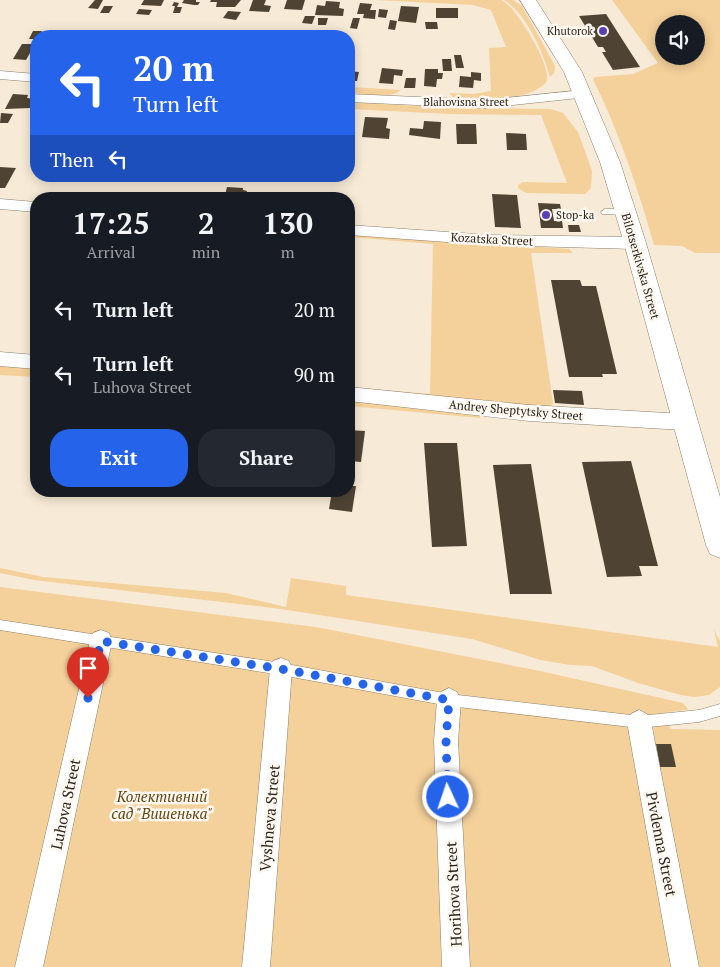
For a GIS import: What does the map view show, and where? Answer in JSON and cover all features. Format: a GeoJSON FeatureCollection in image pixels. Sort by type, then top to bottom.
{"type":"FeatureCollection","features":[{"type":"Feature","properties":{"kind":"main road","name":"Bilotserkivska Street"},"geometry":{"type":"LineString","coordinates":[[528,0],[573,72],[610,162],[615,212],[635,243],[720,545]]}},
{"type":"Feature","properties":{"kind":"street"},"geometry":{"type":"LineString","coordinates":[[0,75],[30,78]]}},
{"type":"Feature","properties":{"kind":"street","name":"Blahovisna Street"},"geometry":{"type":"LineString","coordinates":[[355,98],[484,104],[583,94]]}},
{"type":"Feature","properties":{"kind":"street"},"geometry":{"type":"LineString","coordinates":[[0,204],[30,206]]}},
{"type":"Feature","properties":{"kind":"street","name":"Kozatska Street"},"geometry":{"type":"LineString","coordinates":[[355,230],[489,240],[635,243]]}},
{"type":"Feature","properties":{"kind":"street"},"geometry":{"type":"LineString","coordinates":[[0,359],[30,362]]}},
{"type":"Feature","properties":{"kind":"street","name":"Andrey Sheptytsky Street"},"geometry":{"type":"LineString","coordinates":[[355,395],[530,413],[684,422]]}},
{"type":"Feature","properties":{"kind":"street","name":"Luhova Street"},"geometry":{"type":"LineString","coordinates":[[29,967],[101,641]]}},
{"type":"Feature","properties":{"kind":"street","name":"Vyshneva Street"},"geometry":{"type":"LineString","coordinates":[[256,967],[281,669]]}},
{"type":"Feature","properties":{"kind":"street","name":"Horihova Street"},"geometry":{"type":"LineString","coordinates":[[449,700],[446,741],[456,967]]}},
{"type":"Feature","properties":{"kind":"street","name":"Pivdenna Street"},"geometry":{"type":"LineString","coordinates":[[639,722],[685,967]]}},
{"type":"Feature","properties":{"kind":"lane"},"geometry":{"type":"LineString","coordinates":[[0,625],[281,669],[449,700],[639,722],[699,716],[720,710]]}},
{"type":"Feature","properties":{"kind":"green space"},"geometry":{"type":"Polygon","coordinates":[[[376,0],[501,0],[514,11],[525,26],[542,58],[547,76],[546,82],[529,93],[503,99],[475,100],[454,98],[449,93],[474,94],[491,91],[489,48],[506,47],[491,10],[473,5],[376,0]]]}},
{"type":"Feature","properties":{"kind":"green space"},"geometry":{"type":"Polygon","coordinates":[[[504,0],[513,0],[522,6],[555,66],[554,73],[550,77],[533,34],[520,14],[504,0]]]}},
{"type":"Feature","properties":{"kind":"green space"},"geometry":{"type":"Polygon","coordinates":[[[612,0],[720,0],[720,253],[695,253],[682,246],[654,245],[627,160],[593,79],[595,77],[633,74],[655,64],[705,65],[705,15],[655,15],[655,59],[612,0]]]}},
{"type":"Feature","properties":{"kind":"green space"},"geometry":{"type":"Polygon","coordinates":[[[355,87],[401,90],[390,95],[355,93],[355,87]]]}},
{"type":"Feature","properties":{"kind":"green space"},"geometry":{"type":"Polygon","coordinates":[[[355,102],[451,108],[550,109],[563,113],[578,132],[592,171],[591,188],[585,194],[582,194],[526,193],[518,188],[518,185],[523,182],[567,183],[541,115],[451,114],[355,109],[355,102]]]}},
{"type":"Feature","properties":{"kind":"green space"},"geometry":{"type":"Polygon","coordinates":[[[355,234],[569,249],[573,253],[531,253],[553,403],[548,409],[355,390],[355,388],[430,394],[433,244],[355,238],[355,234]]]}},
{"type":"Feature","properties":{"kind":"green space"},"geometry":{"type":"Polygon","coordinates":[[[0,364],[30,367],[30,377],[0,375],[0,364]]]}},
{"type":"Feature","properties":{"kind":"green space"},"geometry":{"type":"Polygon","coordinates":[[[355,400],[480,413],[480,418],[355,407],[355,400]]]}},
{"type":"Feature","properties":{"kind":"green space"},"geometry":{"type":"Polygon","coordinates":[[[0,568],[43,577],[226,593],[286,607],[291,578],[346,586],[346,595],[718,647],[714,630],[720,641],[720,687],[709,695],[694,697],[681,695],[638,683],[592,666],[570,665],[541,660],[472,639],[281,609],[34,580],[0,573],[0,568]]]}},
{"type":"Feature","properties":{"kind":"green space","name":"Колективний сад \"Вишенька\""},"geometry":{"type":"Polygon","coordinates":[[[0,587],[316,627],[540,671],[683,703],[688,709],[667,712],[670,729],[720,730],[720,967],[0,967],[0,587]]]}},
{"type":"Feature","properties":{"kind":"building"},"geometry":{"type":"Polygon","coordinates":[[[95,0],[103,0],[98,9],[88,8],[95,0]]]}},
{"type":"Feature","properties":{"kind":"building"},"geometry":{"type":"Polygon","coordinates":[[[144,0],[164,0],[161,6],[141,5],[144,0]]]}},
{"type":"Feature","properties":{"kind":"building"},"geometry":{"type":"Polygon","coordinates":[[[184,0],[200,2],[198,5],[194,5],[182,3],[184,0]]]}},
{"type":"Feature","properties":{"kind":"building"},"geometry":{"type":"Polygon","coordinates":[[[211,0],[241,0],[235,7],[216,7],[217,2],[210,2],[211,0]]]}},
{"type":"Feature","properties":{"kind":"building"},"geometry":{"type":"Polygon","coordinates":[[[253,0],[266,0],[264,5],[271,6],[269,12],[249,11],[253,0]]]}},
{"type":"Feature","properties":{"kind":"building"},"geometry":{"type":"Polygon","coordinates":[[[287,0],[305,0],[302,10],[284,9],[287,0]]]}},
{"type":"Feature","properties":{"kind":"building"},"geometry":{"type":"Polygon","coordinates":[[[326,1],[340,2],[339,8],[344,9],[343,16],[315,15],[317,5],[325,6],[326,1]]]}},
{"type":"Feature","properties":{"kind":"building"},"geometry":{"type":"Polygon","coordinates":[[[174,2],[179,3],[177,7],[182,7],[180,13],[173,13],[175,6],[172,6],[174,2]]]}},
{"type":"Feature","properties":{"kind":"building"},"geometry":{"type":"Polygon","coordinates":[[[360,3],[372,4],[370,10],[376,10],[375,19],[363,18],[364,14],[357,14],[360,3]]]}},
{"type":"Feature","properties":{"kind":"building"},"geometry":{"type":"Polygon","coordinates":[[[104,6],[113,6],[109,13],[100,13],[104,6]]]}},
{"type":"Feature","properties":{"kind":"building"},"geometry":{"type":"Polygon","coordinates":[[[401,6],[419,7],[416,23],[398,21],[401,6]]]}},
{"type":"Feature","properties":{"kind":"building"},"geometry":{"type":"Polygon","coordinates":[[[436,8],[458,8],[458,18],[436,18],[436,8]]]}},
{"type":"Feature","properties":{"kind":"building"},"geometry":{"type":"Polygon","coordinates":[[[139,9],[152,10],[149,15],[136,14],[139,9]]]}},
{"type":"Feature","properties":{"kind":"building"},"geometry":{"type":"Polygon","coordinates":[[[379,9],[388,10],[386,18],[378,17],[379,9]]]}},
{"type":"Feature","properties":{"kind":"building"},"geometry":{"type":"Polygon","coordinates":[[[228,11],[241,12],[236,20],[223,18],[228,11]]]}},
{"type":"Feature","properties":{"kind":"building","name":"Khutorok"},"geometry":{"type":"Polygon","coordinates":[[[606,14],[640,67],[613,70],[602,52],[606,52],[603,47],[598,47],[579,16],[606,14]]]}},
{"type":"Feature","properties":{"kind":"building"},"geometry":{"type":"Polygon","coordinates":[[[305,16],[315,16],[312,24],[302,23],[305,16]]]}},
{"type":"Feature","properties":{"kind":"building"},"geometry":{"type":"Polygon","coordinates":[[[318,18],[328,18],[326,25],[318,25],[318,18]]]}},
{"type":"Feature","properties":{"kind":"building"},"geometry":{"type":"Polygon","coordinates":[[[353,18],[360,18],[357,29],[350,28],[353,18]]]}},
{"type":"Feature","properties":{"kind":"building"},"geometry":{"type":"Polygon","coordinates":[[[390,20],[397,21],[395,30],[388,29],[390,20]]]}},
{"type":"Feature","properties":{"kind":"building"},"geometry":{"type":"Polygon","coordinates":[[[425,22],[437,22],[438,29],[426,29],[425,22]]]}},
{"type":"Feature","properties":{"kind":"building"},"geometry":{"type":"Polygon","coordinates":[[[22,44],[30,44],[30,53],[26,60],[13,59],[22,44]]]}},
{"type":"Feature","properties":{"kind":"building"},"geometry":{"type":"Polygon","coordinates":[[[454,55],[461,55],[464,68],[456,68],[454,55]]]}},
{"type":"Feature","properties":{"kind":"building"},"geometry":{"type":"Polygon","coordinates":[[[442,59],[451,59],[452,71],[443,71],[442,59]]]}},
{"type":"Feature","properties":{"kind":"building"},"geometry":{"type":"Polygon","coordinates":[[[382,68],[403,70],[402,76],[394,75],[393,84],[379,83],[382,68]]]}},
{"type":"Feature","properties":{"kind":"building"},"geometry":{"type":"Polygon","coordinates":[[[425,69],[438,69],[438,73],[443,73],[442,79],[437,79],[436,87],[424,86],[425,69]]]}},
{"type":"Feature","properties":{"kind":"building"},"geometry":{"type":"Polygon","coordinates":[[[355,72],[359,72],[357,81],[355,81],[355,72]]]}},
{"type":"Feature","properties":{"kind":"building"},"geometry":{"type":"Polygon","coordinates":[[[471,72],[481,73],[481,81],[474,80],[473,88],[459,87],[460,76],[471,77],[471,72]]]}},
{"type":"Feature","properties":{"kind":"building"},"geometry":{"type":"Polygon","coordinates":[[[406,78],[416,78],[415,88],[404,88],[406,78]]]}},
{"type":"Feature","properties":{"kind":"building"},"geometry":{"type":"Polygon","coordinates":[[[13,94],[28,95],[27,98],[30,98],[30,108],[5,109],[13,94]]]}},
{"type":"Feature","properties":{"kind":"building"},"geometry":{"type":"Polygon","coordinates":[[[1,113],[13,114],[8,123],[0,123],[1,113]]]}},
{"type":"Feature","properties":{"kind":"building"},"geometry":{"type":"Polygon","coordinates":[[[365,117],[388,118],[386,128],[390,129],[389,139],[362,137],[365,117]]]}},
{"type":"Feature","properties":{"kind":"building"},"geometry":{"type":"Polygon","coordinates":[[[424,121],[441,122],[440,139],[409,135],[410,128],[423,129],[424,121]]]}},
{"type":"Feature","properties":{"kind":"building"},"geometry":{"type":"Polygon","coordinates":[[[456,124],[476,124],[477,144],[457,144],[456,124]]]}},
{"type":"Feature","properties":{"kind":"building"},"geometry":{"type":"Polygon","coordinates":[[[506,133],[526,134],[527,150],[507,150],[506,133]]]}},
{"type":"Feature","properties":{"kind":"building"},"geometry":{"type":"Polygon","coordinates":[[[0,167],[16,168],[5,188],[0,188],[0,167]]]}},
{"type":"Feature","properties":{"kind":"building"},"geometry":{"type":"Polygon","coordinates":[[[227,187],[243,188],[243,190],[247,191],[247,192],[226,192],[227,187]]]}},
{"type":"Feature","properties":{"kind":"building"},"geometry":{"type":"Polygon","coordinates":[[[492,194],[517,195],[521,228],[495,227],[492,194]]]}},
{"type":"Feature","properties":{"kind":"building","name":"Stop-ka"},"geometry":{"type":"Polygon","coordinates":[[[538,203],[560,204],[561,209],[552,209],[554,221],[562,221],[563,228],[541,228],[538,203]]]}},
{"type":"Feature","properties":{"kind":"building"},"geometry":{"type":"Polygon","coordinates":[[[568,225],[579,225],[581,232],[569,232],[568,225]]]}},
{"type":"Feature","properties":{"kind":"building"},"geometry":{"type":"Polygon","coordinates":[[[551,280],[580,280],[582,286],[596,286],[617,374],[602,374],[603,377],[569,377],[551,280]]]}},
{"type":"Feature","properties":{"kind":"building"},"geometry":{"type":"Polygon","coordinates":[[[553,390],[582,391],[584,405],[555,403],[553,390]]]}},
{"type":"Feature","properties":{"kind":"building"},"geometry":{"type":"Polygon","coordinates":[[[355,430],[365,431],[361,462],[355,462],[355,430]]]}},
{"type":"Feature","properties":{"kind":"building"},"geometry":{"type":"Polygon","coordinates":[[[424,443],[457,443],[467,546],[432,547],[424,443]]]}},
{"type":"Feature","properties":{"kind":"building"},"geometry":{"type":"Polygon","coordinates":[[[631,461],[658,566],[639,566],[642,576],[607,577],[582,462],[631,461]]]}},
{"type":"Feature","properties":{"kind":"building"},"geometry":{"type":"Polygon","coordinates":[[[531,464],[552,594],[510,594],[493,465],[531,464]]]}},
{"type":"Feature","properties":{"kind":"building"},"geometry":{"type":"Polygon","coordinates":[[[331,497],[354,497],[352,512],[329,509],[331,497]]]}},
{"type":"Feature","properties":{"kind":"building"},"geometry":{"type":"Polygon","coordinates":[[[656,744],[671,744],[676,767],[660,767],[656,744]]]}},
{"type":"Feature","properties":{"kind":"place","name":"Khutorok"},"geometry":{"type":"Point","coordinates":[603,31]}},
{"type":"Feature","properties":{"kind":"place","name":"Stop-ka"},"geometry":{"type":"Point","coordinates":[546,215]}},
{"type":"Feature","properties":{"kind":"route"},"geometry":{"type":"LineString","coordinates":[[88,698],[101,641],[281,669],[449,700],[446,741],[448,797]]}}]}
